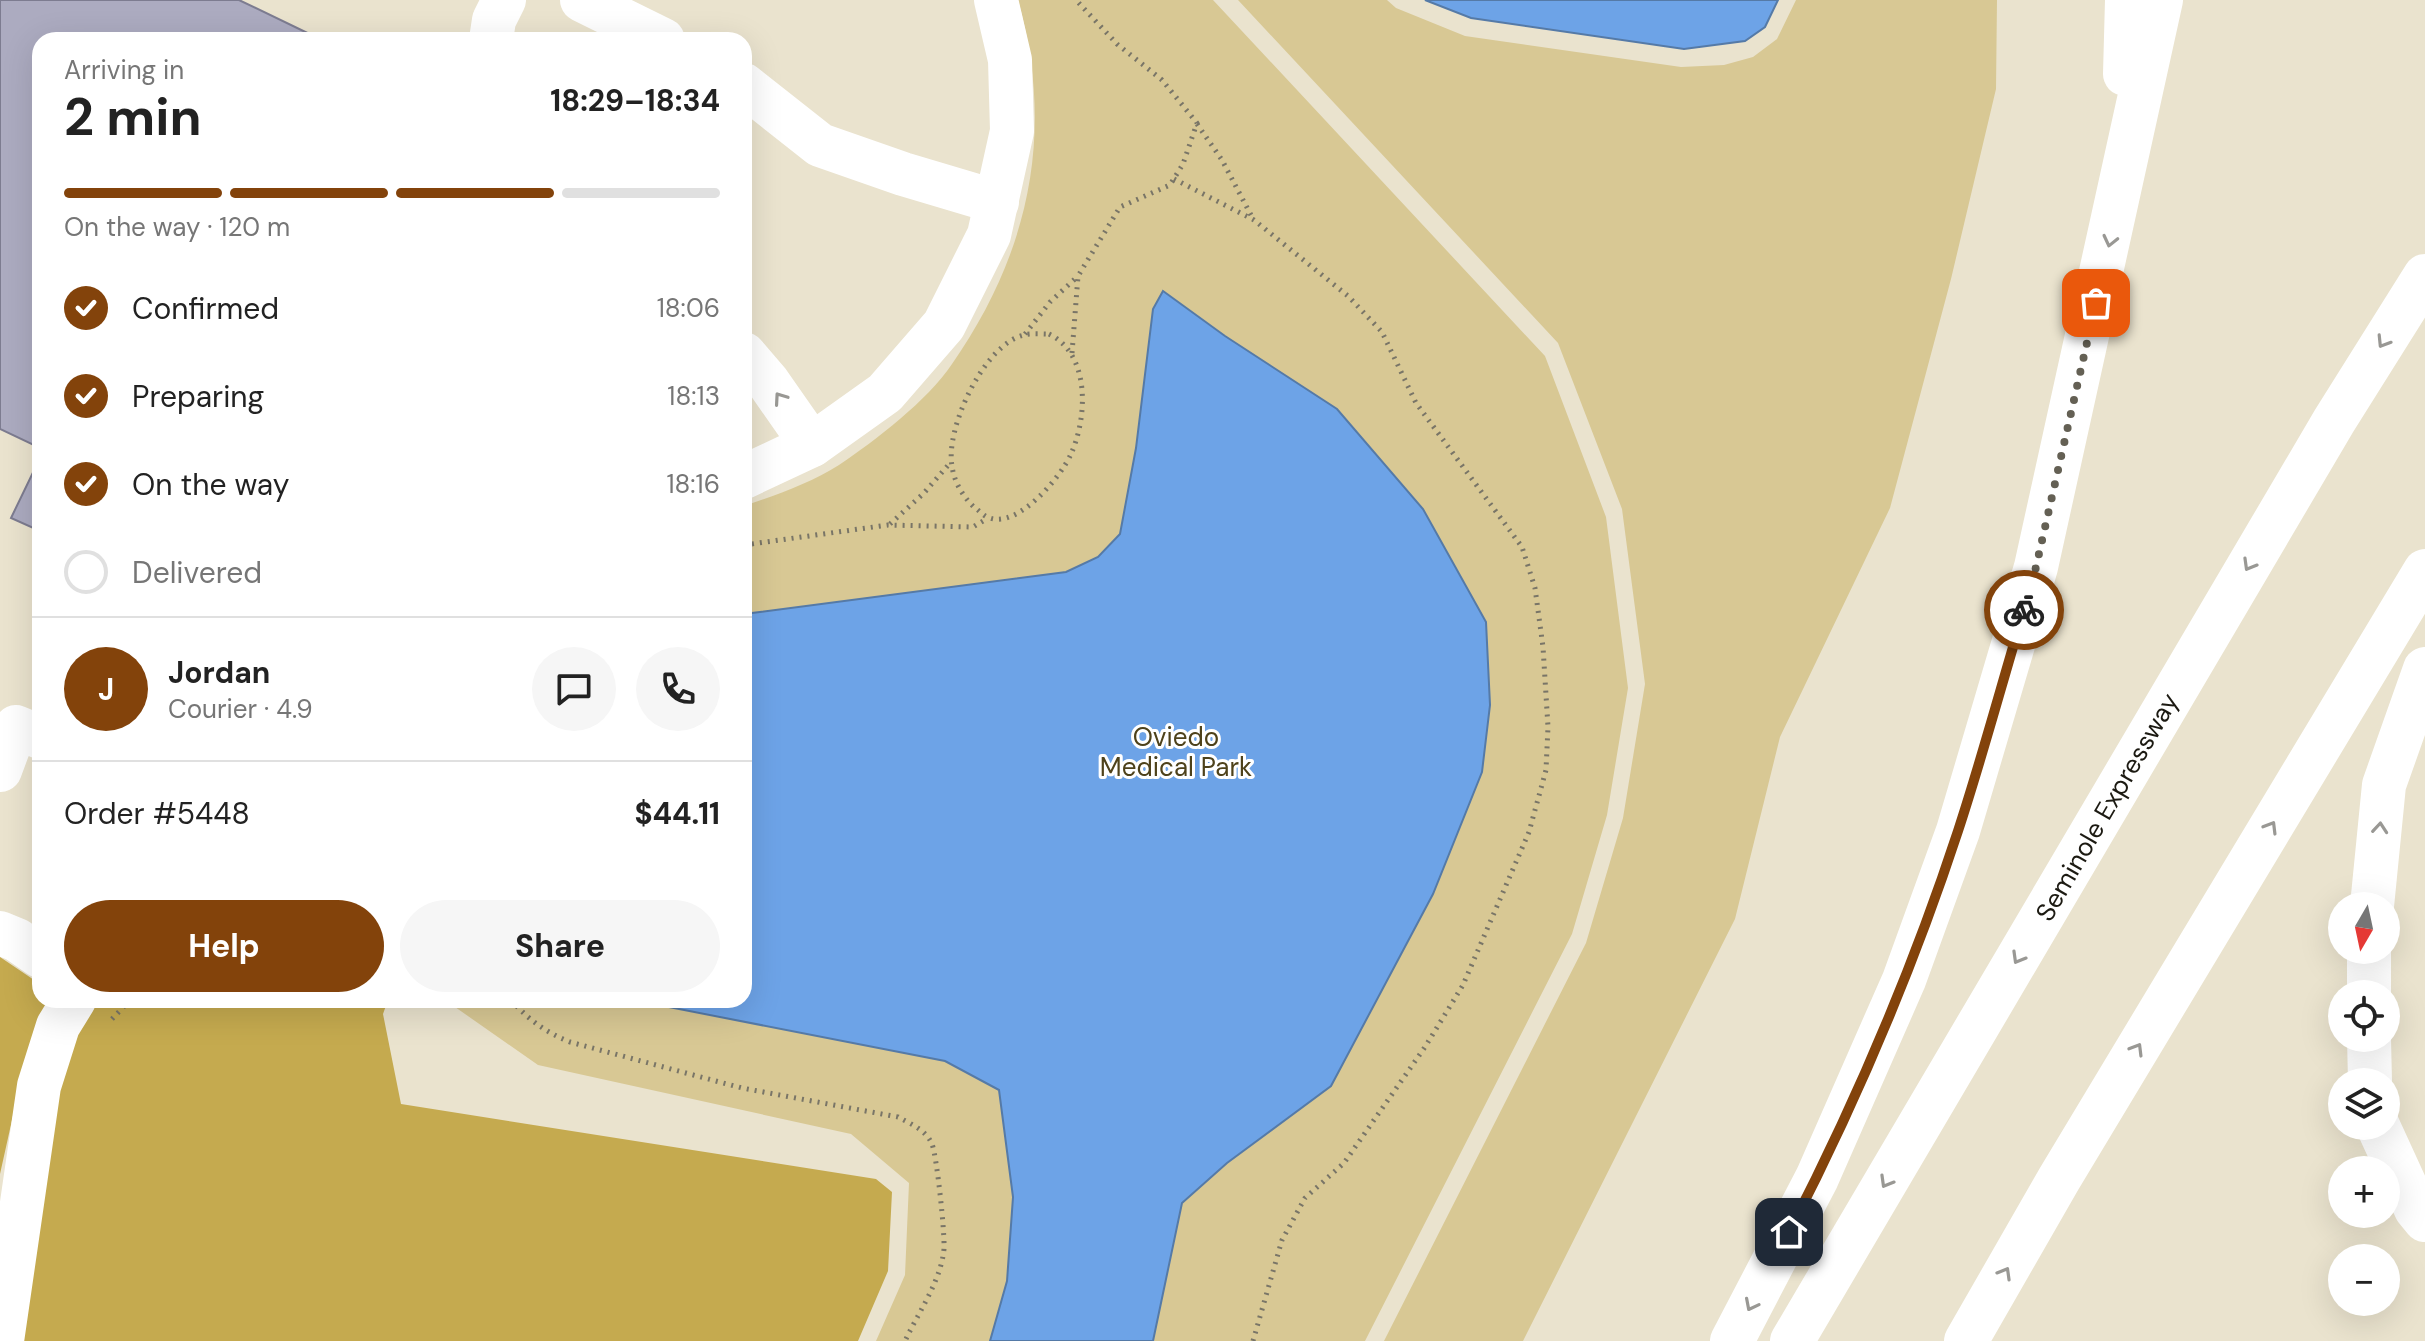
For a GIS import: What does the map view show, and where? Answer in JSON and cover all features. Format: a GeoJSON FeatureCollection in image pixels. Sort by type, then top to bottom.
{"type":"FeatureCollection","features":[{"type":"Feature","properties":{"kind":"main road"},"geometry":{"type":"LineString","coordinates":[[492,32],[494,20],[504,0]]}},
{"type":"Feature","properties":{"kind":"main road"},"geometry":{"type":"LineString","coordinates":[[582,0],[647,32]]}},
{"type":"Feature","properties":{"kind":"main road"},"geometry":{"type":"LineString","coordinates":[[752,473],[812,445],[885,393],[944,325],[989,235],[1012,131],[1010,60],[996,0]]}},
{"type":"Feature","properties":{"kind":"main road"},"geometry":{"type":"LineString","coordinates":[[2122,185],[2127,0]]}},
{"type":"Feature","properties":{"kind":"main road"},"geometry":{"type":"LineString","coordinates":[[1732,1341],[1829,1150],[1904,980],[1958,831],[2036,567],[2161,0]]}},
{"type":"Feature","properties":{"kind":"main road"},"geometry":{"type":"LineString","coordinates":[[752,91],[820,145],[997,202]]}},
{"type":"Feature","properties":{"kind":"main road","name":"Seminole Expressway"},"geometry":{"type":"LineString","coordinates":[[1792,1341],[2326,435],[2425,276]]}},
{"type":"Feature","properties":{"kind":"main road"},"geometry":{"type":"LineString","coordinates":[[752,363],[812,445]]}},
{"type":"Feature","properties":{"kind":"main road"},"geometry":{"type":"LineString","coordinates":[[1966,1341],[2059,1179],[2425,571]]}},
{"type":"Feature","properties":{"kind":"main road"},"geometry":{"type":"LineString","coordinates":[[2373,892],[2384,785],[2425,669]]}},
{"type":"Feature","properties":{"kind":"main road"},"geometry":{"type":"LineString","coordinates":[[0,770],[16,727],[32,734]]}},
{"type":"Feature","properties":{"kind":"main road"},"geometry":{"type":"LineString","coordinates":[[0,933],[32,950]]}},
{"type":"Feature","properties":{"kind":"main road"},"geometry":{"type":"LineString","coordinates":[[2,1341],[39,1086],[58,1026],[69,1008]]}},
{"type":"Feature","properties":{"kind":"main road"},"geometry":{"type":"LineString","coordinates":[[2384,1140],[2416,1209],[2425,1220]]}},
{"type":"Feature","properties":{"kind":"path"},"geometry":{"type":"LineString","coordinates":[[1076,0],[1117,44],[1162,80],[1197,123],[1222,160],[1254,220]]}},
{"type":"Feature","properties":{"kind":"path"},"geometry":{"type":"LineString","coordinates":[[1024,335],[1050,302],[1078,276],[1120,207],[1170,185],[1183,164],[1197,123]]}},
{"type":"Feature","properties":{"kind":"path"},"geometry":{"type":"LineString","coordinates":[[1174,179],[1254,220],[1348,296],[1382,332],[1416,403],[1522,547],[1535,588],[1543,647],[1548,727],[1546,770],[1529,832],[1463,985],[1425,1047],[1344,1163],[1305,1198],[1282,1240],[1253,1341]]}},
{"type":"Feature","properties":{"kind":"path"},"geometry":{"type":"LineString","coordinates":[[1072,353],[1063,341],[1049,334],[1024,335],[1007,343],[991,357],[975,379],[964,401],[951,462],[955,482],[969,502],[988,518],[1001,520],[1017,514],[1039,497],[1072,453],[1079,426],[1082,390],[1072,353],[1078,276]]}},
{"type":"Feature","properties":{"kind":"path"},"geometry":{"type":"LineString","coordinates":[[888,525],[924,493],[951,462]]}},
{"type":"Feature","properties":{"kind":"path"},"geometry":{"type":"LineString","coordinates":[[752,544],[888,525],[973,527],[988,518]]}},
{"type":"Feature","properties":{"kind":"path"},"geometry":{"type":"LineString","coordinates":[[518,1008],[545,1032],[570,1042],[742,1088],[898,1117],[918,1128],[932,1144],[944,1250],[935,1279],[905,1341]]}},
{"type":"Feature","properties":{"kind":"green space","name":"Oviedo Medical Park"},"geometry":{"type":"Polygon","coordinates":[[[1018,0],[1213,0],[1545,356],[1606,517],[1628,688],[1607,815],[1572,934],[1365,1341],[876,1341],[905,1275],[909,1183],[851,1134],[538,1065],[456,1008],[752,1008],[752,503],[828,471],[884,432],[929,392],[952,364],[979,322],[1017,234],[1028,190],[1034,144],[1034,97],[1029,49],[1018,0]]]}},
{"type":"Feature","properties":{"kind":"green space"},"geometry":{"type":"Polygon","coordinates":[[[1238,0],[1387,0],[1396,8],[1465,36],[1681,67],[1724,65],[1753,57],[1777,39],[1796,0],[1997,0],[1996,89],[1951,279],[1890,508],[1780,737],[1735,919],[1523,1341],[1384,1341],[1586,943],[1623,818],[1645,684],[1622,509],[1558,343],[1238,0]]]}},
{"type":"Feature","properties":{"kind":"shaded area"},"geometry":{"type":"Polygon","coordinates":[[[0,957],[32,979],[32,1008],[48,1008],[20,1084],[0,1174],[0,957]]]}},
{"type":"Feature","properties":{"kind":"shaded area"},"geometry":{"type":"Polygon","coordinates":[[[94,1008],[385,1008],[383,1014],[401,1104],[876,1179],[892,1192],[888,1271],[858,1341],[21,1341],[58,1091],[75,1036],[94,1008]]]}},
{"type":"Feature","properties":{"kind":"water"},"geometry":{"type":"Polygon","coordinates":[[[1425,0],[1778,0],[1765,27],[1745,41],[1684,49],[1471,18],[1425,0]]]}},
{"type":"Feature","properties":{"kind":"water"},"geometry":{"type":"Polygon","coordinates":[[[1163,291],[1225,336],[1337,409],[1423,509],[1486,622],[1490,705],[1482,772],[1433,894],[1331,1086],[1227,1163],[1182,1203],[1153,1341],[990,1341],[1007,1281],[1013,1197],[999,1090],[945,1061],[674,1008],[752,1008],[752,613],[1066,572],[1098,557],[1120,534],[1136,448],[1153,309],[1163,291]]]}},
{"type":"Feature","properties":{"kind":"building"},"geometry":{"type":"Polygon","coordinates":[[[0,0],[239,0],[305,32],[32,32],[32,444],[0,429],[0,0]]]}},
{"type":"Feature","properties":{"kind":"building"},"geometry":{"type":"Polygon","coordinates":[[[32,475],[32,527],[11,518],[32,475]]]}},
{"type":"Feature","properties":{"kind":"way so far"},"geometry":{"type":"LineString","coordinates":[[2024,610],[2096,303]]}},
{"type":"Feature","properties":{"kind":"route"},"geometry":{"type":"LineString","coordinates":[[1789,1232],[1817,1178],[1904,980],[1958,831],[2024,610]]}}]}
